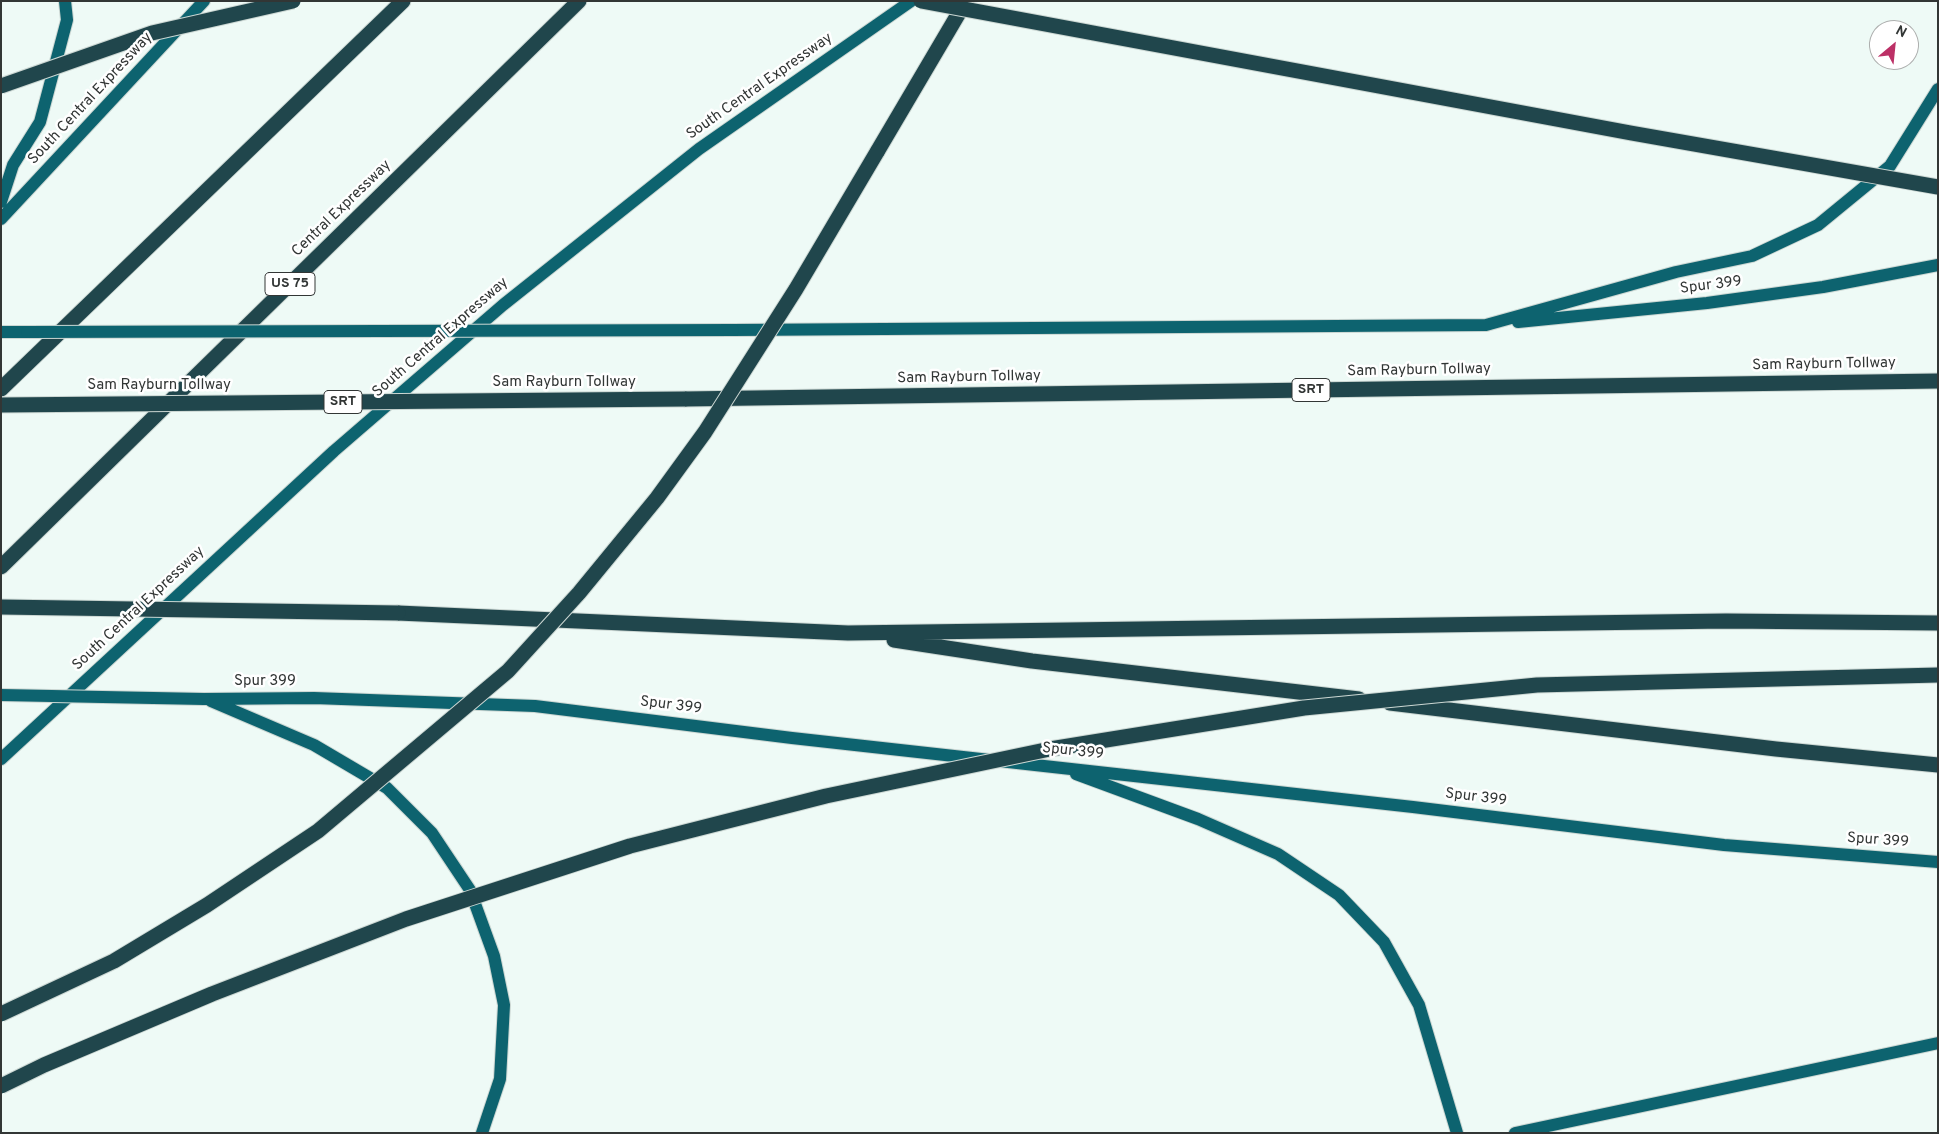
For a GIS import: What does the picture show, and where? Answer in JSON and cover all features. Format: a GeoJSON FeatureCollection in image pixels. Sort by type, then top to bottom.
{"type":"FeatureCollection","features":[{"type":"Feature","properties":{"kind":"highway"},"geometry":{"type":"LineString","coordinates":[[1,86],[152,33],[293,1]]}},
{"type":"Feature","properties":{"kind":"highway"},"geometry":{"type":"LineString","coordinates":[[1,389],[403,1]]}},
{"type":"Feature","properties":{"kind":"highway","name":"Central Expressway"},"geometry":{"type":"LineString","coordinates":[[1,567],[579,1]]}},
{"type":"Feature","properties":{"kind":"highway"},"geometry":{"type":"LineString","coordinates":[[921,1],[1621,132],[1938,187]]}},
{"type":"Feature","properties":{"kind":"highway"},"geometry":{"type":"LineString","coordinates":[[1,1014],[114,961],[207,905],[318,831],[508,671],[591,578],[657,498],[705,432],[796,290],[966,1]]}},
{"type":"Feature","properties":{"kind":"highway","name":"Sam Rayburn Tollway"},"geometry":{"type":"LineString","coordinates":[[1,405],[685,399],[1938,381]]}},
{"type":"Feature","properties":{"kind":"highway"},"geometry":{"type":"LineString","coordinates":[[1,607],[398,613],[848,633],[1726,621],[1938,623]]}},
{"type":"Feature","properties":{"kind":"highway"},"geometry":{"type":"LineString","coordinates":[[848,633],[1032,661],[1766,748],[1938,764]]}},
{"type":"Feature","properties":{"kind":"highway"},"geometry":{"type":"LineString","coordinates":[[1,1086],[44,1065],[212,994],[406,919],[630,846],[836,794],[1050,749],[1304,708],[1537,685],[1938,675]]}},
{"type":"Feature","properties":{"kind":"main road"},"geometry":{"type":"LineString","coordinates":[[1,202],[13,165],[40,122],[67,20],[65,1]]}},
{"type":"Feature","properties":{"kind":"main road","name":"South Central Expressway"},"geometry":{"type":"LineString","coordinates":[[1,219],[204,1]]}},
{"type":"Feature","properties":{"kind":"main road","name":"South Central Expressway"},"geometry":{"type":"LineString","coordinates":[[1,759],[334,451],[503,305],[698,149],[911,1]]}},
{"type":"Feature","properties":{"kind":"main road"},"geometry":{"type":"LineString","coordinates":[[1,332],[1486,325],[1676,272],[1752,256],[1818,225],[1890,166],[1938,89]]}},
{"type":"Feature","properties":{"kind":"main road","name":"Spur 399"},"geometry":{"type":"LineString","coordinates":[[1486,325],[1706,303],[1823,287],[1938,265]]}},
{"type":"Feature","properties":{"kind":"main road","name":"Spur 399"},"geometry":{"type":"LineString","coordinates":[[1,695],[204,699],[314,698],[535,706],[792,738],[1413,807],[1724,845],[1938,862]]}},
{"type":"Feature","properties":{"kind":"main road"},"geometry":{"type":"LineString","coordinates":[[204,699],[284,731],[387,788],[432,833],[470,890],[494,956],[504,1005],[500,1079],[482,1133]]}},
{"type":"Feature","properties":{"kind":"main road"},"geometry":{"type":"LineString","coordinates":[[1058,767],[1198,819],[1278,854],[1339,895],[1384,942],[1419,1005],[1457,1133]]}},
{"type":"Feature","properties":{"kind":"main road"},"geometry":{"type":"LineString","coordinates":[[1515,1133],[1938,1043]]}}]}
